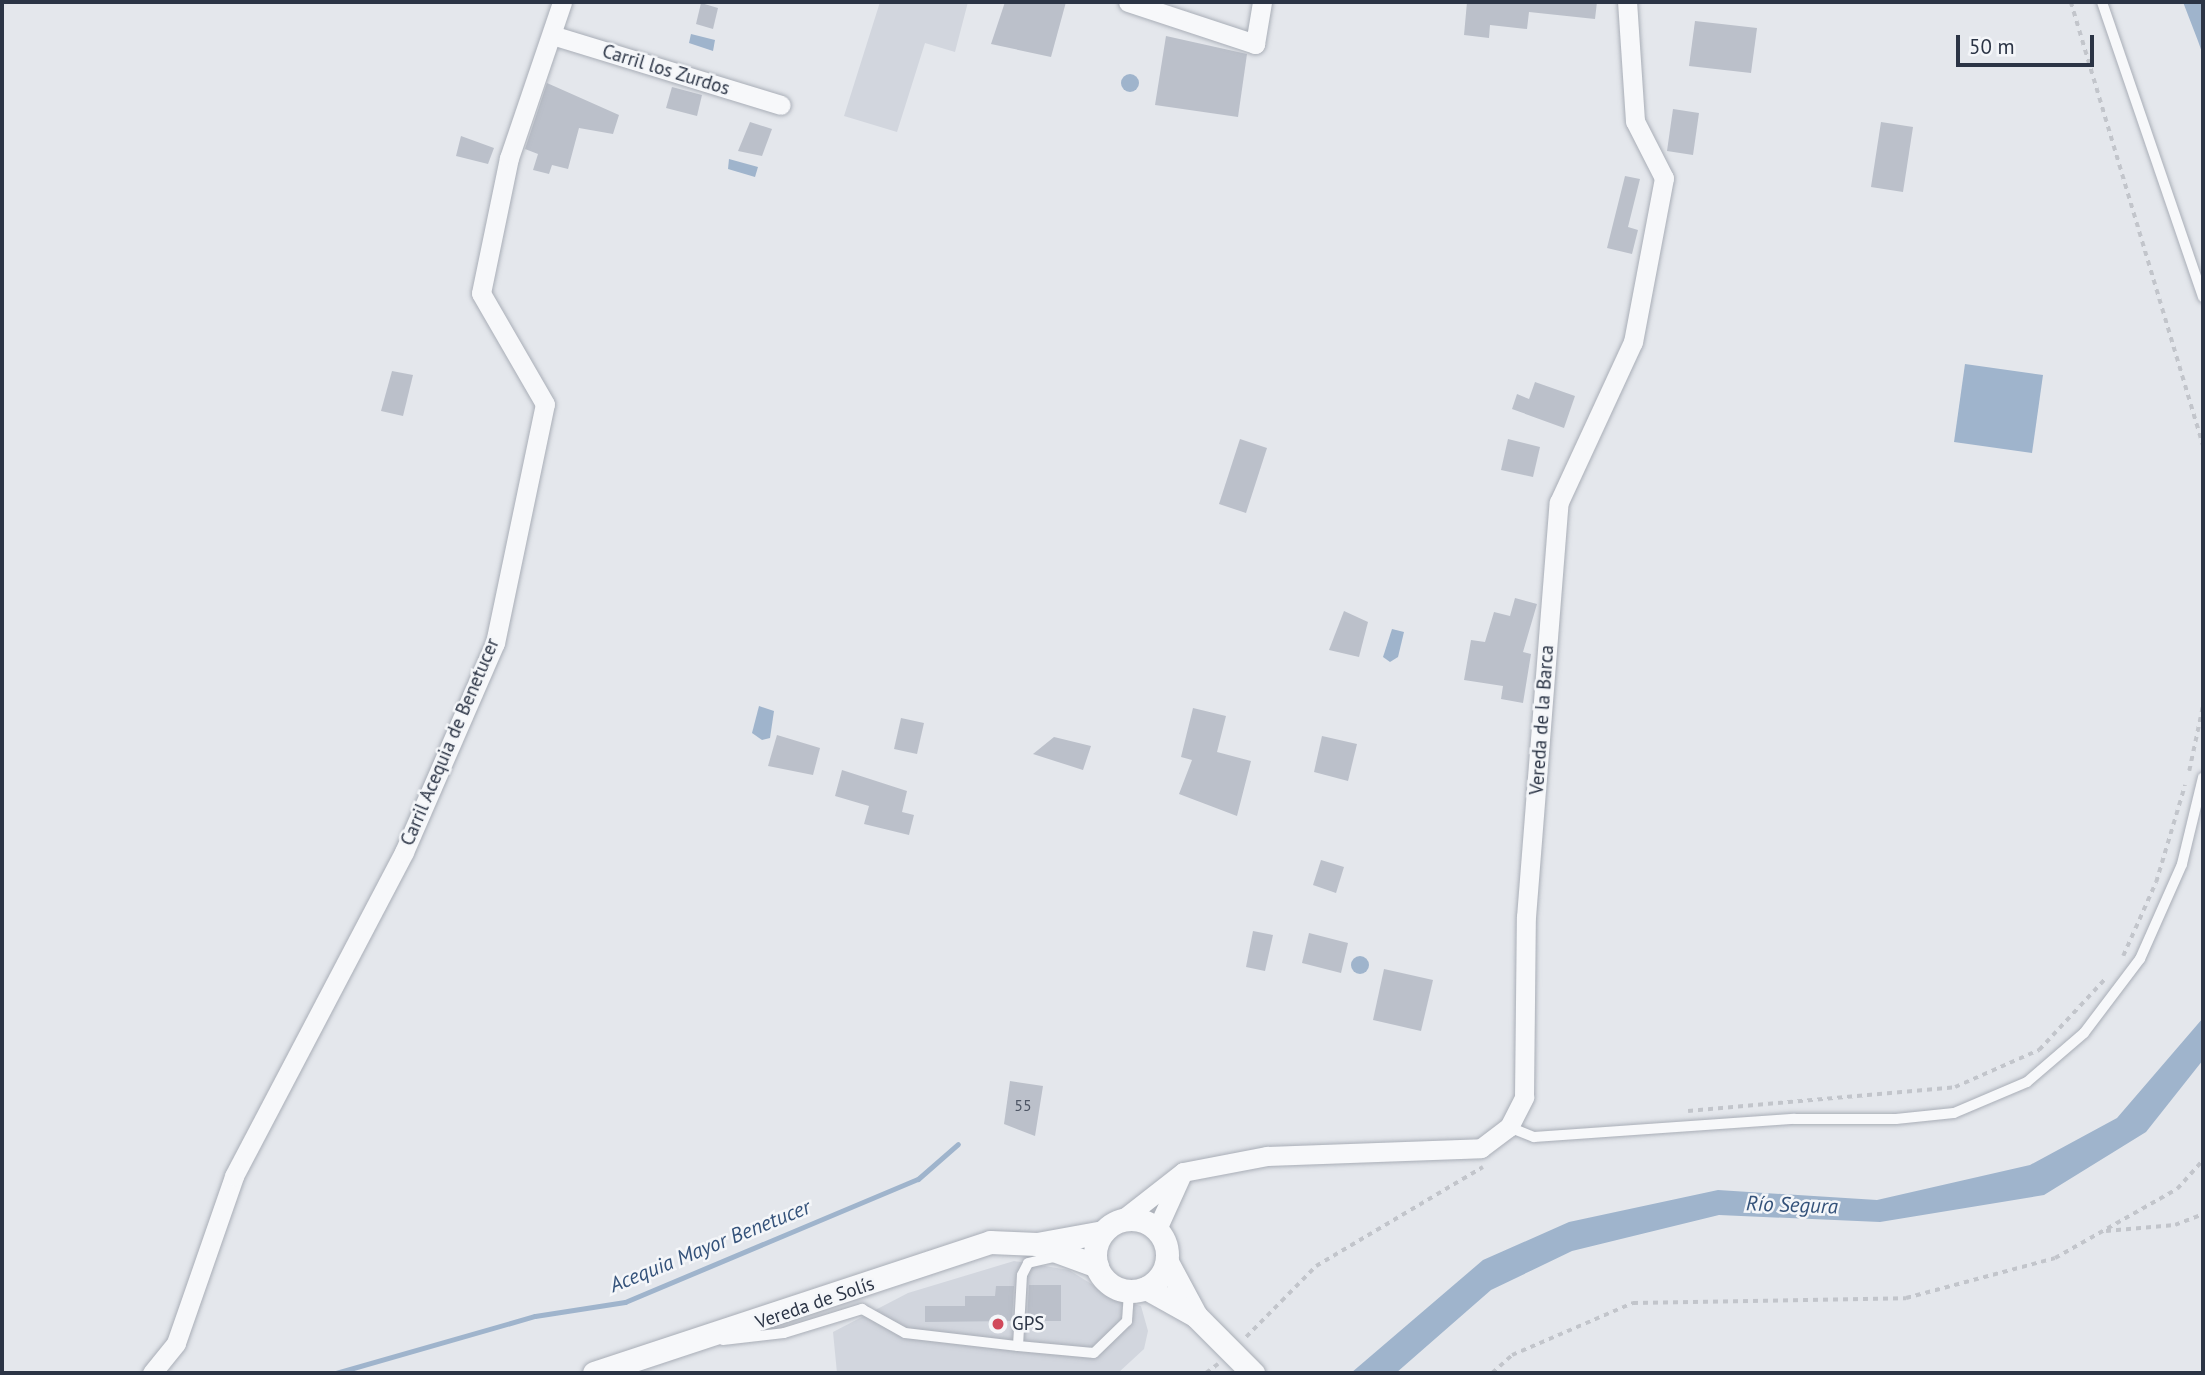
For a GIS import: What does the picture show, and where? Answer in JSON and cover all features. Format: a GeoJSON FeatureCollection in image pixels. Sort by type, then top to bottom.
{"type":"FeatureCollection","features":[{"type":"Feature","properties":{"kind":"street","name":"Carril Acequia de Benetucer"},"geometry":{"type":"LineString","coordinates":[[152,1373],[176,1343],[234,1176],[404,852],[495,643],[545,404],[481,293],[509,158],[562,2]]}},
{"type":"Feature","properties":{"kind":"street"},"geometry":{"type":"LineString","coordinates":[[1128,2],[1255,44],[1262,2]]}},
{"type":"Feature","properties":{"kind":"street","name":"Vereda de la Barca"},"geometry":{"type":"LineString","coordinates":[[1183,1172],[1267,1156],[1481,1148],[1509,1127],[1524,1097],[1526,917],[1559,502],[1633,342],[1664,178],[1635,121],[1627,2]]}},
{"type":"Feature","properties":{"kind":"street","name":"Carril los Zurdos"},"geometry":{"type":"LineString","coordinates":[[552,35],[781,105]]}},
{"type":"Feature","properties":{"kind":"street"},"geometry":{"type":"LineString","coordinates":[[1183,1172],[1124,1219],[1103,1232],[1097,1266],[1109,1284],[1137,1289],[1196,1317]]}},
{"type":"Feature","properties":{"kind":"street"},"geometry":{"type":"LineString","coordinates":[[1183,1172],[1157,1229],[1167,1262],[1196,1317],[1242,1362]]}},
{"type":"Feature","properties":{"kind":"street"},"geometry":{"type":"LineString","coordinates":[[1124,1219],[1157,1229]]}},
{"type":"Feature","properties":{"kind":"street","name":"Vereda de Solís"},"geometry":{"type":"LineString","coordinates":[[594,1373],[698,1343],[990,1242],[1037,1244],[1103,1232]]}},
{"type":"Feature","properties":{"kind":"street","name":"Vereda de Solís"},"geometry":{"type":"LineString","coordinates":[[1037,1244],[1097,1266]]}},
{"type":"Feature","properties":{"kind":"street"},"geometry":{"type":"LineString","coordinates":[[1137,1289],[1167,1262]]}},
{"type":"Feature","properties":{"kind":"lane"},"geometry":{"type":"LineString","coordinates":[[2102,2],[2203,297]]}},
{"type":"Feature","properties":{"kind":"lane"},"geometry":{"type":"LineString","coordinates":[[1509,1127],[1534,1137],[1794,1119],[1896,1119],[1954,1113],[2027,1082],[2084,1033],[2140,958],[2182,864],[2203,778]]}},
{"type":"Feature","properties":{"kind":"lane"},"geometry":{"type":"LineString","coordinates":[[1018,1346],[1021,1275],[1028,1263],[1069,1256]]}},
{"type":"Feature","properties":{"kind":"lane"},"geometry":{"type":"LineString","coordinates":[[698,1343],[784,1333],[862,1308],[905,1333],[1094,1353],[1127,1321],[1137,1289]]}},
{"type":"Feature","properties":{"kind":"path"},"geometry":{"type":"LineString","coordinates":[[2071,2],[2203,444]]}},
{"type":"Feature","properties":{"kind":"path"},"geometry":{"type":"LineString","coordinates":[[2120,963],[2156,882],[2203,705]]}},
{"type":"Feature","properties":{"kind":"path"},"geometry":{"type":"LineString","coordinates":[[1672,1112],[1955,1087],[2039,1050],[2111,973]]}},
{"type":"Feature","properties":{"kind":"path"},"geometry":{"type":"LineString","coordinates":[[1492,1373],[1512,1355],[1633,1303],[1906,1298],[2055,1258],[2177,1189],[2203,1160]]}},
{"type":"Feature","properties":{"kind":"path"},"geometry":{"type":"LineString","coordinates":[[1206,1373],[1242,1362],[1316,1266],[1488,1164]]}},
{"type":"Feature","properties":{"kind":"path"},"geometry":{"type":"LineString","coordinates":[[2102,1232],[2175,1225],[2203,1214]]}},
{"type":"Feature","properties":{"kind":"shaded area"},"geometry":{"type":"Polygon","coordinates":[[[880,2],[968,2],[955,52],[925,43],[897,132],[844,116],[880,2]]]}},
{"type":"Feature","properties":{"kind":"shaded area","name":"GPS"},"geometry":{"type":"Polygon","coordinates":[[[1014,1261],[1069,1270],[1117,1300],[1141,1306],[1148,1331],[1144,1349],[1118,1373],[837,1373],[833,1332],[908,1293],[1014,1261]]]}},
{"type":"Feature","properties":{"kind":"water"},"geometry":{"type":"Polygon","coordinates":[[[2183,2],[2203,2],[2203,55],[2198,41],[2183,2]]]}},
{"type":"Feature","properties":{"kind":"water"},"geometry":{"type":"Polygon","coordinates":[[[691,34],[715,40],[713,51],[689,43],[691,34]]]}},
{"type":"Feature","properties":{"kind":"water"},"geometry":{"type":"Polygon","coordinates":[[[1130,74],[1136,77],[1139,83],[1136,89],[1130,92],[1124,89],[1121,83],[1124,77],[1130,74]]]}},
{"type":"Feature","properties":{"kind":"water"},"geometry":{"type":"Polygon","coordinates":[[[729,159],[758,167],[755,177],[728,169],[729,159]]]}},
{"type":"Feature","properties":{"kind":"water"},"geometry":{"type":"Polygon","coordinates":[[[1965,364],[2043,375],[2032,453],[1954,442],[1965,364]]]}},
{"type":"Feature","properties":{"kind":"water"},"geometry":{"type":"Polygon","coordinates":[[[1392,629],[1404,632],[1398,657],[1390,662],[1383,657],[1392,629]]]}},
{"type":"Feature","properties":{"kind":"water"},"geometry":{"type":"Polygon","coordinates":[[[759,706],[774,711],[770,738],[762,740],[752,733],[759,706]]]}},
{"type":"Feature","properties":{"kind":"water"},"geometry":{"type":"Polygon","coordinates":[[[1360,956],[1366,959],[1369,965],[1366,971],[1360,974],[1354,971],[1351,965],[1354,959],[1360,956]]]}},
{"type":"Feature","properties":{"kind":"water","name":"Río Segura"},"geometry":{"type":"Polygon","coordinates":[[[2203,1018],[2203,1060],[2146,1132],[2044,1195],[1880,1222],[1719,1215],[1572,1251],[1491,1290],[1396,1373],[1351,1373],[1483,1260],[1569,1222],[1718,1190],[1877,1200],[2030,1165],[2117,1118],[2203,1018]]]}},
{"type":"Feature","properties":{"kind":"building"},"geometry":{"type":"Polygon","coordinates":[[[1005,2],[1066,2],[1051,57],[991,44],[1005,2]]]}},
{"type":"Feature","properties":{"kind":"building"},"geometry":{"type":"Polygon","coordinates":[[[1467,2],[1597,2],[1595,19],[1529,12],[1527,29],[1490,25],[1489,38],[1464,35],[1467,2]]]}},
{"type":"Feature","properties":{"kind":"building"},"geometry":{"type":"Polygon","coordinates":[[[701,3],[718,8],[713,29],[696,24],[701,3]]]}},
{"type":"Feature","properties":{"kind":"building"},"geometry":{"type":"Polygon","coordinates":[[[1695,21],[1757,28],[1751,73],[1689,66],[1695,21]]]}},
{"type":"Feature","properties":{"kind":"building"},"geometry":{"type":"Polygon","coordinates":[[[1166,36],[1247,54],[1238,117],[1155,105],[1166,36]]]}},
{"type":"Feature","properties":{"kind":"building"},"geometry":{"type":"Polygon","coordinates":[[[547,83],[619,115],[613,134],[579,128],[568,169],[552,165],[549,174],[533,170],[538,154],[525,149],[547,83]]]}},
{"type":"Feature","properties":{"kind":"building"},"geometry":{"type":"Polygon","coordinates":[[[672,87],[702,95],[697,116],[666,108],[672,87]]]}},
{"type":"Feature","properties":{"kind":"building"},"geometry":{"type":"Polygon","coordinates":[[[1673,109],[1699,113],[1693,155],[1667,151],[1673,109]]]}},
{"type":"Feature","properties":{"kind":"building"},"geometry":{"type":"Polygon","coordinates":[[[750,122],[772,129],[762,156],[738,151],[750,122]]]}},
{"type":"Feature","properties":{"kind":"building"},"geometry":{"type":"Polygon","coordinates":[[[1881,122],[1913,127],[1903,192],[1871,187],[1881,122]]]}},
{"type":"Feature","properties":{"kind":"building"},"geometry":{"type":"Polygon","coordinates":[[[461,136],[494,148],[488,164],[456,156],[461,136]]]}},
{"type":"Feature","properties":{"kind":"building"},"geometry":{"type":"Polygon","coordinates":[[[1625,176],[1640,179],[1628,227],[1638,230],[1632,254],[1607,248],[1625,176]]]}},
{"type":"Feature","properties":{"kind":"building"},"geometry":{"type":"Polygon","coordinates":[[[392,371],[413,375],[403,416],[381,411],[392,371]]]}},
{"type":"Feature","properties":{"kind":"building"},"geometry":{"type":"Polygon","coordinates":[[[1535,382],[1575,396],[1564,428],[1512,409],[1517,394],[1529,399],[1535,382]]]}},
{"type":"Feature","properties":{"kind":"building"},"geometry":{"type":"Polygon","coordinates":[[[1240,439],[1267,448],[1246,513],[1219,504],[1240,439]]]}},
{"type":"Feature","properties":{"kind":"building"},"geometry":{"type":"Polygon","coordinates":[[[1508,439],[1540,447],[1533,477],[1501,470],[1508,439]]]}},
{"type":"Feature","properties":{"kind":"building"},"geometry":{"type":"Polygon","coordinates":[[[1515,598],[1537,604],[1523,652],[1531,654],[1523,703],[1501,699],[1503,686],[1464,680],[1471,640],[1485,642],[1494,612],[1510,616],[1515,598]]]}},
{"type":"Feature","properties":{"kind":"building"},"geometry":{"type":"Polygon","coordinates":[[[1344,611],[1368,622],[1359,657],[1329,650],[1344,611]]]}},
{"type":"Feature","properties":{"kind":"building"},"geometry":{"type":"Polygon","coordinates":[[[1193,708],[1226,716],[1217,752],[1251,761],[1237,816],[1179,794],[1192,760],[1181,757],[1193,708]]]}},
{"type":"Feature","properties":{"kind":"building"},"geometry":{"type":"Polygon","coordinates":[[[901,718],[924,723],[917,754],[894,749],[901,718]]]}},
{"type":"Feature","properties":{"kind":"building"},"geometry":{"type":"Polygon","coordinates":[[[777,735],[820,748],[813,775],[768,766],[777,735]]]}},
{"type":"Feature","properties":{"kind":"building"},"geometry":{"type":"Polygon","coordinates":[[[1322,736],[1357,744],[1348,781],[1314,772],[1322,736]]]}},
{"type":"Feature","properties":{"kind":"building"},"geometry":{"type":"Polygon","coordinates":[[[1054,737],[1091,746],[1083,770],[1033,754],[1054,737]]]}},
{"type":"Feature","properties":{"kind":"building"},"geometry":{"type":"Polygon","coordinates":[[[842,770],[907,791],[902,812],[914,815],[909,835],[864,824],[869,806],[835,796],[842,770]]]}},
{"type":"Feature","properties":{"kind":"building"},"geometry":{"type":"Polygon","coordinates":[[[1321,860],[1344,867],[1336,893],[1313,885],[1321,860]]]}},
{"type":"Feature","properties":{"kind":"building"},"geometry":{"type":"Polygon","coordinates":[[[1253,931],[1273,935],[1265,971],[1246,967],[1253,931]]]}},
{"type":"Feature","properties":{"kind":"building"},"geometry":{"type":"Polygon","coordinates":[[[1309,933],[1348,943],[1341,973],[1302,963],[1309,933]]]}},
{"type":"Feature","properties":{"kind":"building"},"geometry":{"type":"Polygon","coordinates":[[[1384,969],[1433,980],[1421,1031],[1373,1020],[1384,969]]]}},
{"type":"Feature","properties":{"kind":"building"},"geometry":{"type":"Polygon","coordinates":[[[1010,1081],[1043,1086],[1035,1136],[1004,1124],[1010,1081]]]}},
{"type":"Feature","properties":{"kind":"building"},"geometry":{"type":"Polygon","coordinates":[[[1029,1285],[1061,1285],[1061,1321],[1027,1321],[1029,1285]]]}},
{"type":"Feature","properties":{"kind":"building"},"geometry":{"type":"Polygon","coordinates":[[[996,1286],[1014,1286],[1012,1321],[925,1322],[925,1306],[965,1306],[965,1296],[995,1296],[996,1286]]]}},
{"type":"Feature","properties":{"kind":"waterway","name":"Acequia Mayor Benetucer"},"geometry":{"type":"LineString","coordinates":[[336,1373],[535,1316],[625,1302],[918,1179],[958,1144]]}},
{"type":"Feature","properties":{"kind":"place","name":"GPS"},"geometry":{"type":"Point","coordinates":[998,1324]}}]}
